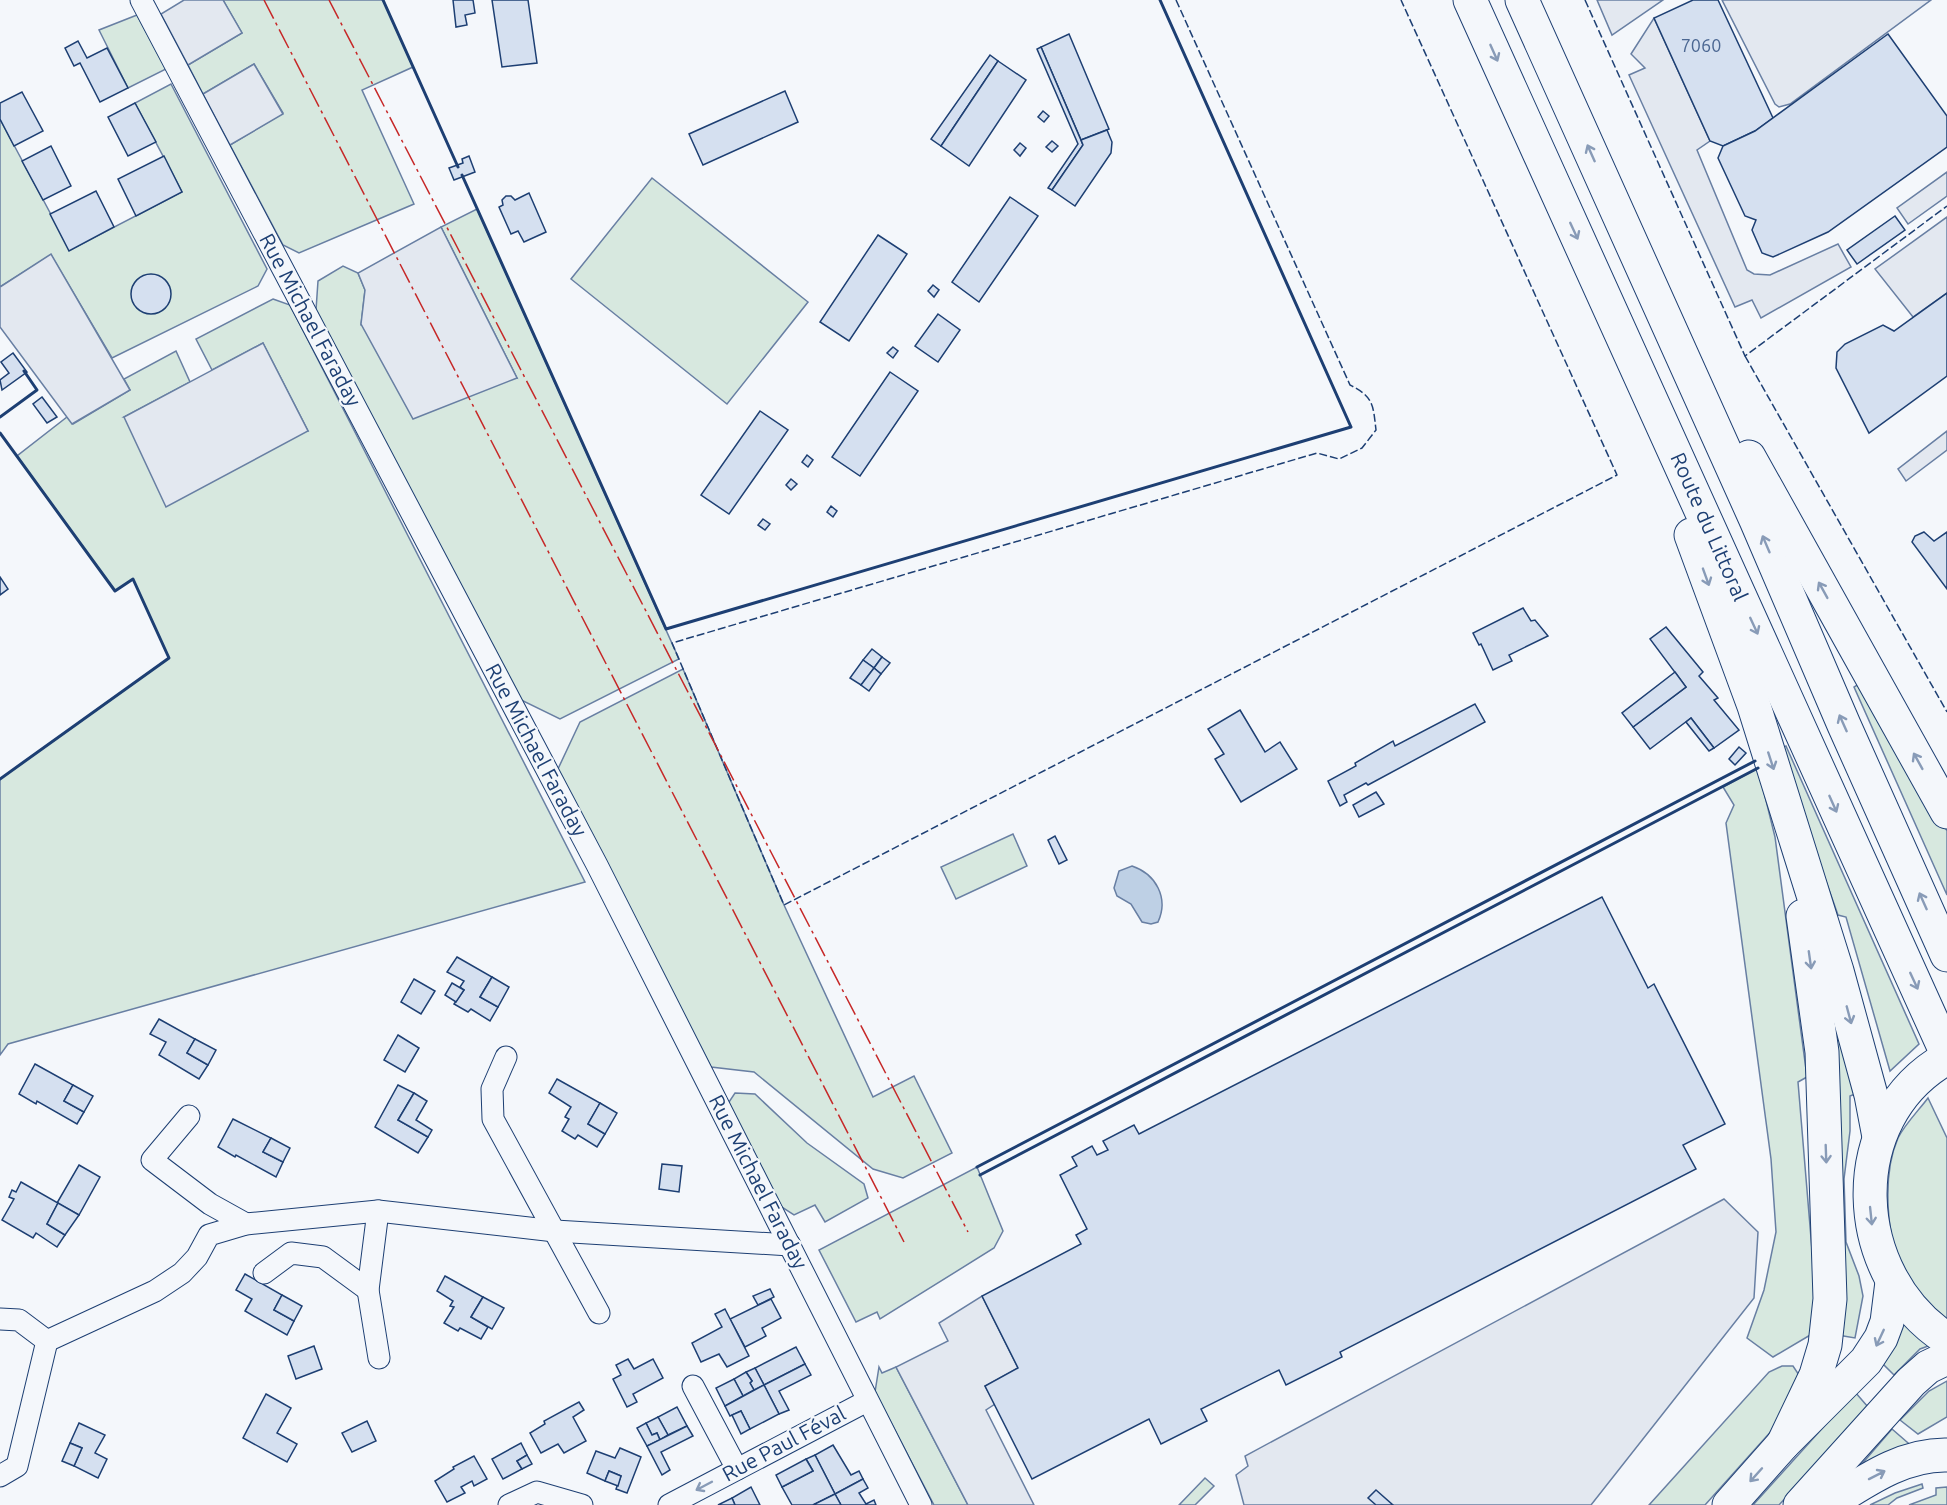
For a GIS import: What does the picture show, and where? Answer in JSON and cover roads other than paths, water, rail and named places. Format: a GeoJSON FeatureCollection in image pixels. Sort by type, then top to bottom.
{"type":"FeatureCollection","features":[{"type":"Feature","properties":{"kind":"main road","name":"Route du Littoral"},"geometry":{"type":"LineString","coordinates":[[1470,0],[1947,1056]]}},
{"type":"Feature","properties":{"kind":"main road"},"geometry":{"type":"LineString","coordinates":[[1522,0],[1756,520],[1844,725],[1947,954]]}},
{"type":"Feature","properties":{"kind":"main road"},"geometry":{"type":"LineString","coordinates":[[1641,264],[1947,812]]}},
{"type":"Feature","properties":{"kind":"main road"},"geometry":{"type":"LineString","coordinates":[[1591,267],[1754,706],[1837,971],[1871,1095],[1879,1137]]}},
{"type":"Feature","properties":{"kind":"main road"},"geometry":{"type":"LineString","coordinates":[[1783,1444],[1816,1375],[1825,1344],[1831,1278],[1822,1052],[1789,819]]}},
{"type":"Feature","properties":{"kind":"main road"},"geometry":{"type":"LineString","coordinates":[[1947,1056],[1904,1095],[1889,1116],[1879,1137],[1871,1174],[1870,1206],[1877,1247],[1892,1282],[1916,1313],[1947,1339]]}},
{"type":"Feature","properties":{"kind":"main road"},"geometry":{"type":"LineString","coordinates":[[1729,1505],[1783,1444],[1845,1385],[1875,1349],[1887,1323],[1892,1282]]}},
{"type":"Feature","properties":{"kind":"main road"},"geometry":{"type":"LineString","coordinates":[[1800,1505],[1911,1382],[1928,1367],[1947,1358]]}},
{"type":"Feature","properties":{"kind":"main road"},"geometry":{"type":"LineString","coordinates":[[1827,1505],[1874,1476],[1899,1464],[1923,1456],[1947,1455]]}},
{"type":"Feature","properties":{"kind":"street","name":"Rue Michael Faraday"},"geometry":{"type":"LineString","coordinates":[[141,0],[597,865],[921,1505]]}},
{"type":"Feature","properties":{"kind":"street"},"geometry":{"type":"LineString","coordinates":[[506,1057],[492,1089],[494,1119],[599,1313]]}},
{"type":"Feature","properties":{"kind":"street"},"geometry":{"type":"LineString","coordinates":[[189,1116],[152,1160],[210,1204],[246,1224]]}},
{"type":"Feature","properties":{"kind":"street"},"geometry":{"type":"LineString","coordinates":[[47,1341],[155,1291],[182,1273],[197,1257],[209,1235],[246,1224],[378,1211],[555,1231],[790,1245]]}},
{"type":"Feature","properties":{"kind":"street"},"geometry":{"type":"LineString","coordinates":[[378,1211],[368,1290],[379,1358]]}},
{"type":"Feature","properties":{"kind":"street"},"geometry":{"type":"LineString","coordinates":[[264,1273],[291,1253],[323,1257],[368,1290]]}},
{"type":"Feature","properties":{"kind":"street"},"geometry":{"type":"LineString","coordinates":[[0,1319],[20,1320],[47,1341]]}},
{"type":"Feature","properties":{"kind":"street"},"geometry":{"type":"LineString","coordinates":[[0,1476],[17,1466],[47,1341]]}},
{"type":"Feature","properties":{"kind":"street"},"geometry":{"type":"LineString","coordinates":[[693,1386],[737,1469]]}},
{"type":"Feature","properties":{"kind":"street","name":"Rue Paul Féval"},"geometry":{"type":"LineString","coordinates":[[669,1505],[867,1401]]}},
{"type":"Feature","properties":{"kind":"street"},"geometry":{"type":"LineString","coordinates":[[509,1505],[537,1492],[582,1505]]}},
{"type":"Feature","properties":{"kind":"water"},"geometry":{"type":"Polygon","coordinates":[[[1132,866],[1148,875],[1158,888],[1162,904],[1158,922],[1151,924],[1142,922],[1131,904],[1117,896],[1114,888],[1119,871],[1132,866]]]}}]}
